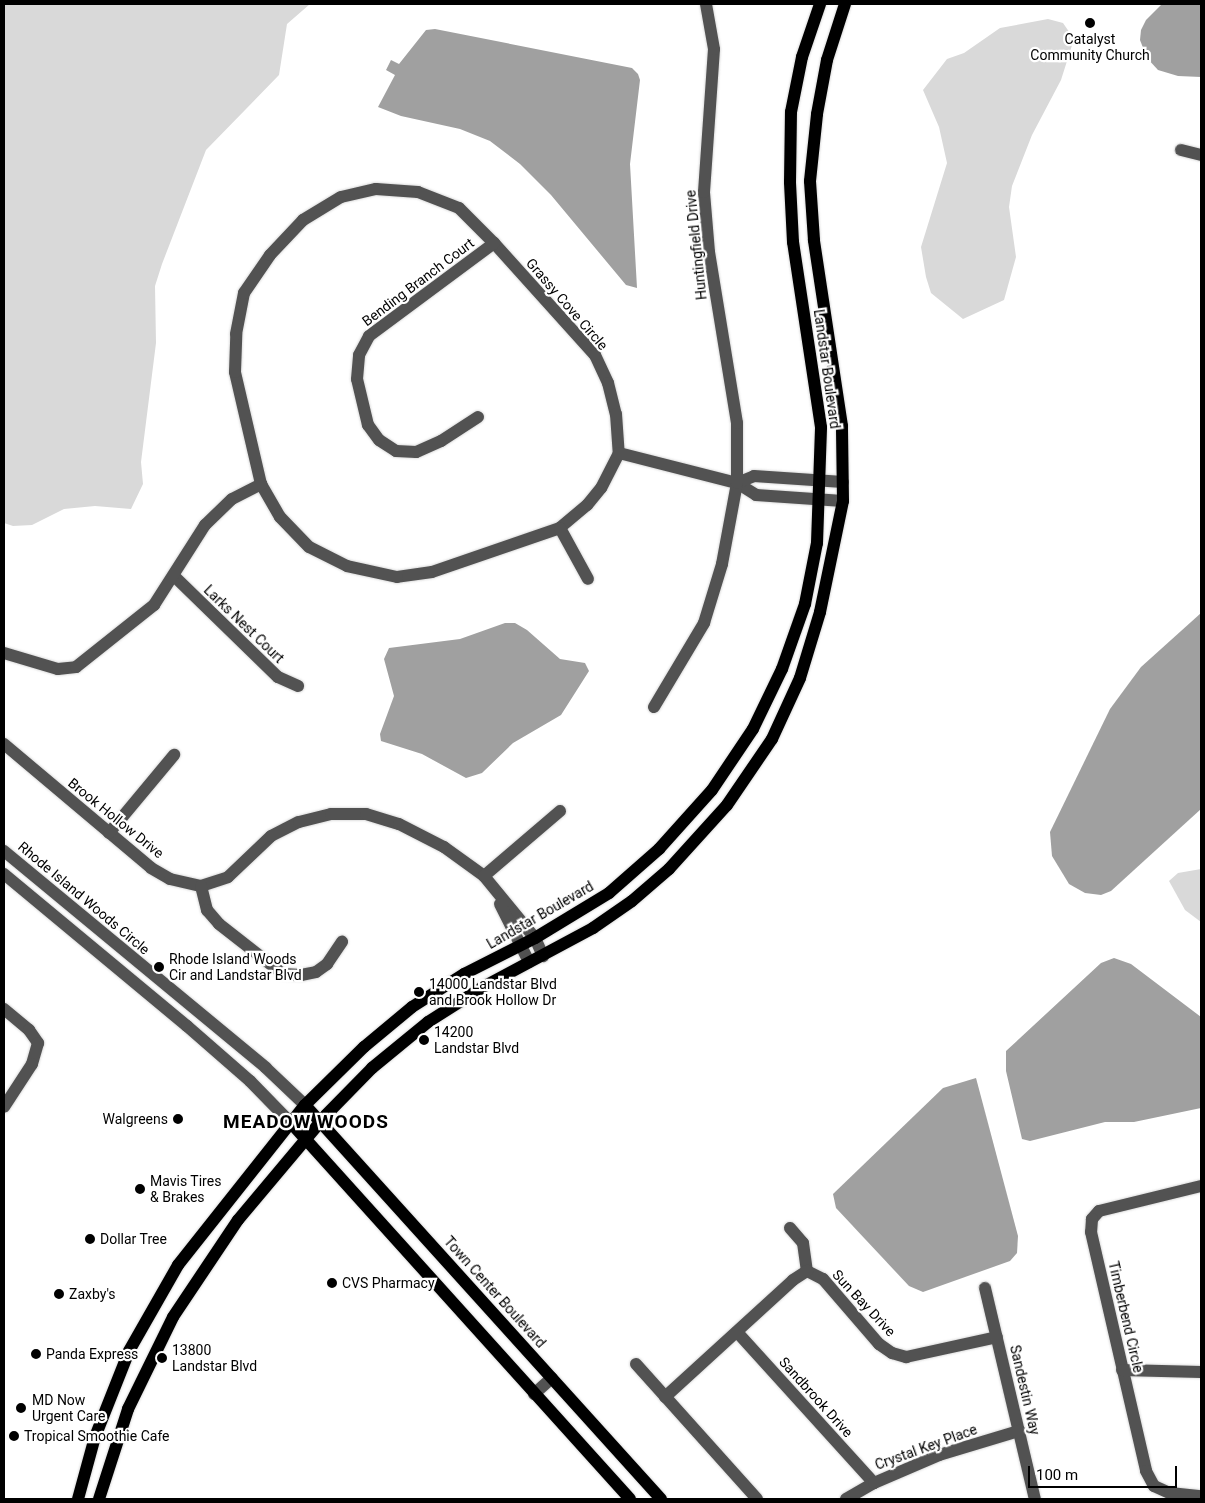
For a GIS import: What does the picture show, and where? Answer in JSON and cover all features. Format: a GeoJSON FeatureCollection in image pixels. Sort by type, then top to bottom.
{"type":"FeatureCollection","features":[{"type":"Feature","properties":{"kind":"main road","name":"Landstar Boulevard"},"geometry":{"type":"LineString","coordinates":[[78,1499],[95,1437],[129,1351],[178,1265],[305,1105],[364,1047],[412,1007],[464,974],[535,938],[609,893],[659,849],[712,790],[753,729],[782,669],[805,604],[817,543],[821,482],[821,427],[792,242],[790,182],[791,112],[802,57],[820,4]]}},
{"type":"Feature","properties":{"kind":"main road","name":"Landstar Boulevard"},"geometry":{"type":"LineString","coordinates":[[98,1499],[128,1409],[173,1317],[238,1220],[305,1140],[372,1068],[428,1022],[529,962],[543,956],[632,901],[669,869],[728,805],[772,739],[800,678],[820,612],[843,502],[842,426],[814,240],[810,181],[817,114],[827,60],[844,4]]}},
{"type":"Feature","properties":{"kind":"main road","name":"Town Center Boulevard"},"geometry":{"type":"LineString","coordinates":[[305,1105],[322,1121],[661,1499]]}},
{"type":"Feature","properties":{"kind":"main road"},"geometry":{"type":"LineString","coordinates":[[291,1123],[630,1499]]}},
{"type":"Feature","properties":{"kind":"street","name":"Huntingfield Drive"},"geometry":{"type":"LineString","coordinates":[[654,707],[704,623],[722,564],[736,484],[737,423],[709,252],[704,192],[714,49],[706,4]]}},
{"type":"Feature","properties":{"kind":"street"},"geometry":{"type":"LineString","coordinates":[[1181,150],[1201,156]]}},
{"type":"Feature","properties":{"kind":"street","name":"Grassy Cove Circle"},"geometry":{"type":"LineString","coordinates":[[376,189],[418,192],[460,208],[494,242],[595,355],[608,383],[616,414],[619,453],[601,488],[587,505],[560,528],[432,572],[397,577],[347,566],[309,546],[280,517],[261,484],[235,372],[236,334],[244,293],[270,255],[303,220],[333,202],[376,189]]}},
{"type":"Feature","properties":{"kind":"street","name":"Bending Branch Court"},"geometry":{"type":"LineString","coordinates":[[478,417],[416,452],[396,451],[379,440],[368,425],[358,371],[359,355],[369,336],[468,265],[494,242]]}},
{"type":"Feature","properties":{"kind":"street"},"geometry":{"type":"LineString","coordinates":[[619,453],[736,484],[756,495],[843,502]]}},
{"type":"Feature","properties":{"kind":"street"},"geometry":{"type":"LineString","coordinates":[[736,484],[754,476],[843,482]]}},
{"type":"Feature","properties":{"kind":"street"},"geometry":{"type":"LineString","coordinates":[[4,653],[58,669],[76,667],[154,605],[174,576],[190,545],[205,525],[232,499],[261,484]]}},
{"type":"Feature","properties":{"kind":"street"},"geometry":{"type":"LineString","coordinates":[[560,528],[588,578]]}},
{"type":"Feature","properties":{"kind":"street","name":"Larks Nest Court"},"geometry":{"type":"LineString","coordinates":[[174,576],[278,677],[298,686]]}},
{"type":"Feature","properties":{"kind":"street","name":"Brook Hollow Drive"},"geometry":{"type":"LineString","coordinates":[[4,744],[109,833],[170,879],[201,886]]}},
{"type":"Feature","properties":{"kind":"street"},"geometry":{"type":"LineString","coordinates":[[109,833],[174,755]]}},
{"type":"Feature","properties":{"kind":"street"},"geometry":{"type":"LineString","coordinates":[[484,876],[560,811]]}},
{"type":"Feature","properties":{"kind":"street"},"geometry":{"type":"LineString","coordinates":[[342,942],[328,964],[316,972],[302,976],[283,974],[219,924],[207,910],[201,886],[228,877],[271,836],[300,822],[331,814],[366,814],[399,824],[444,847],[484,876],[535,938],[543,956]]}},
{"type":"Feature","properties":{"kind":"street","name":"Rhode Island Woods Circle"},"geometry":{"type":"LineString","coordinates":[[4,851],[266,1068],[305,1105]]}},
{"type":"Feature","properties":{"kind":"street"},"geometry":{"type":"LineString","coordinates":[[4,874],[201,1038],[291,1123]]}},
{"type":"Feature","properties":{"kind":"street"},"geometry":{"type":"LineString","coordinates":[[484,876],[529,962]]}},
{"type":"Feature","properties":{"kind":"street"},"geometry":{"type":"LineString","coordinates":[[4,1009],[29,1030],[38,1043],[32,1064],[4,1107]]}},
{"type":"Feature","properties":{"kind":"street","name":"Timberbend Circle"},"geometry":{"type":"LineString","coordinates":[[1201,1186],[1107,1208],[1092,1219],[1091,1232],[1146,1471],[1154,1486],[1170,1493],[1201,1496]]}},
{"type":"Feature","properties":{"kind":"street"},"geometry":{"type":"LineString","coordinates":[[665,1397],[807,1271],[803,1242],[790,1228]]}},
{"type":"Feature","properties":{"kind":"street","name":"Sun Bay Drive"},"geometry":{"type":"LineString","coordinates":[[807,1271],[823,1279],[879,1344],[892,1353],[906,1357],[997,1337]]}},
{"type":"Feature","properties":{"kind":"street","name":"Sandestin Way"},"geometry":{"type":"LineString","coordinates":[[985,1288],[1035,1499]]}},
{"type":"Feature","properties":{"kind":"street","name":"Sandbrook Drive"},"geometry":{"type":"LineString","coordinates":[[737,1332],[874,1483]]}},
{"type":"Feature","properties":{"kind":"street"},"geometry":{"type":"LineString","coordinates":[[636,1364],[757,1499]]}},
{"type":"Feature","properties":{"kind":"street"},"geometry":{"type":"LineString","coordinates":[[1122,1370],[1201,1372]]}},
{"type":"Feature","properties":{"kind":"street"},"geometry":{"type":"LineString","coordinates":[[534,1394],[552,1378]]}},
{"type":"Feature","properties":{"kind":"street","name":"Crystal Key Place"},"geometry":{"type":"LineString","coordinates":[[846,1499],[874,1483],[939,1455],[1019,1431]]}},
{"type":"Feature","properties":{"kind":"shaded area"},"geometry":{"type":"Polygon","coordinates":[[[4,4],[310,4],[287,24],[279,75],[206,150],[162,264],[155,286],[156,343],[141,462],[143,484],[131,509],[95,506],[64,509],[32,525],[13,526],[4,523],[4,4]]]}},
{"type":"Feature","properties":{"kind":"shaded area"},"geometry":{"type":"Polygon","coordinates":[[[1162,4],[1201,4],[1201,77],[1178,76],[1158,70],[1147,58],[1140,40],[1141,30],[1146,20],[1162,4]]]}},
{"type":"Feature","properties":{"kind":"shaded area"},"geometry":{"type":"Polygon","coordinates":[[[1048,19],[1063,23],[1074,39],[1061,80],[1032,135],[1012,186],[1009,207],[1016,257],[1004,300],[963,319],[931,293],[926,277],[921,247],[947,163],[939,127],[923,90],[947,59],[964,53],[1000,28],[1048,19]]]}},
{"type":"Feature","properties":{"kind":"shaded area"},"geometry":{"type":"Polygon","coordinates":[[[435,29],[632,68],[638,74],[640,80],[630,164],[637,288],[626,285],[551,195],[520,164],[490,141],[460,129],[401,116],[378,107],[395,75],[386,70],[391,60],[399,64],[426,30],[435,29]]]}},
{"type":"Feature","properties":{"kind":"shaded area"},"geometry":{"type":"Polygon","coordinates":[[[1201,613],[1201,809],[1111,891],[1101,895],[1085,893],[1069,884],[1052,856],[1050,832],[1110,709],[1141,667],[1201,613]]]}},
{"type":"Feature","properties":{"kind":"shaded area"},"geometry":{"type":"Polygon","coordinates":[[[505,623],[515,623],[527,630],[560,659],[585,663],[589,671],[561,715],[513,743],[482,773],[466,778],[422,754],[381,741],[380,734],[394,696],[384,659],[389,648],[460,639],[505,623]]]}},
{"type":"Feature","properties":{"kind":"shaded area"},"geometry":{"type":"Polygon","coordinates":[[[1201,869],[1201,922],[1185,910],[1169,881],[1178,873],[1201,869]]]}},
{"type":"Feature","properties":{"kind":"shaded area"},"geometry":{"type":"Polygon","coordinates":[[[1114,958],[1131,964],[1201,1017],[1201,1108],[1134,1122],[1105,1122],[1030,1141],[1022,1139],[1006,1071],[1006,1051],[1101,963],[1114,958]]]}},
{"type":"Feature","properties":{"kind":"shaded area"},"geometry":{"type":"Polygon","coordinates":[[[976,1078],[1018,1236],[1017,1253],[1010,1261],[923,1292],[909,1286],[836,1208],[833,1194],[943,1088],[976,1078]]]}},
{"type":"Feature","properties":{"kind":"place","name":"Catalyst Community Church"},"geometry":{"type":"Point","coordinates":[1090,23]}},
{"type":"Feature","properties":{"kind":"place","name":"Rhode Island Woods Cir and Landstar Blvd"},"geometry":{"type":"Point","coordinates":[159,967]}},
{"type":"Feature","properties":{"kind":"place","name":"14000 Landstar Blvd and Brook Hollow Dr"},"geometry":{"type":"Point","coordinates":[419,992]}},
{"type":"Feature","properties":{"kind":"place","name":"14200 Landstar Blvd"},"geometry":{"type":"Point","coordinates":[424,1040]}},
{"type":"Feature","properties":{"kind":"place","name":"Walgreens"},"geometry":{"type":"Point","coordinates":[178,1119]}},
{"type":"Feature","properties":{"kind":"place","name":"Mavis Tires & Brakes"},"geometry":{"type":"Point","coordinates":[140,1189]}},
{"type":"Feature","properties":{"kind":"place","name":"Dollar Tree"},"geometry":{"type":"Point","coordinates":[90,1239]}},
{"type":"Feature","properties":{"kind":"place","name":"CVS Pharmacy"},"geometry":{"type":"Point","coordinates":[332,1283]}},
{"type":"Feature","properties":{"kind":"place","name":"Zaxby's"},"geometry":{"type":"Point","coordinates":[59,1294]}},
{"type":"Feature","properties":{"kind":"place","name":"Panda Express"},"geometry":{"type":"Point","coordinates":[36,1354]}},
{"type":"Feature","properties":{"kind":"place","name":"13800 Landstar Blvd"},"geometry":{"type":"Point","coordinates":[162,1358]}},
{"type":"Feature","properties":{"kind":"place","name":"MD Now Urgent Care"},"geometry":{"type":"Point","coordinates":[21,1408]}},
{"type":"Feature","properties":{"kind":"place","name":"Tropical Smoothie Cafe"},"geometry":{"type":"Point","coordinates":[14,1436]}},
{"type":"Feature","properties":{"kind":"district","name":"MEADOW WOODS"},"geometry":{"type":"Point","coordinates":[306,1122]}}]}
